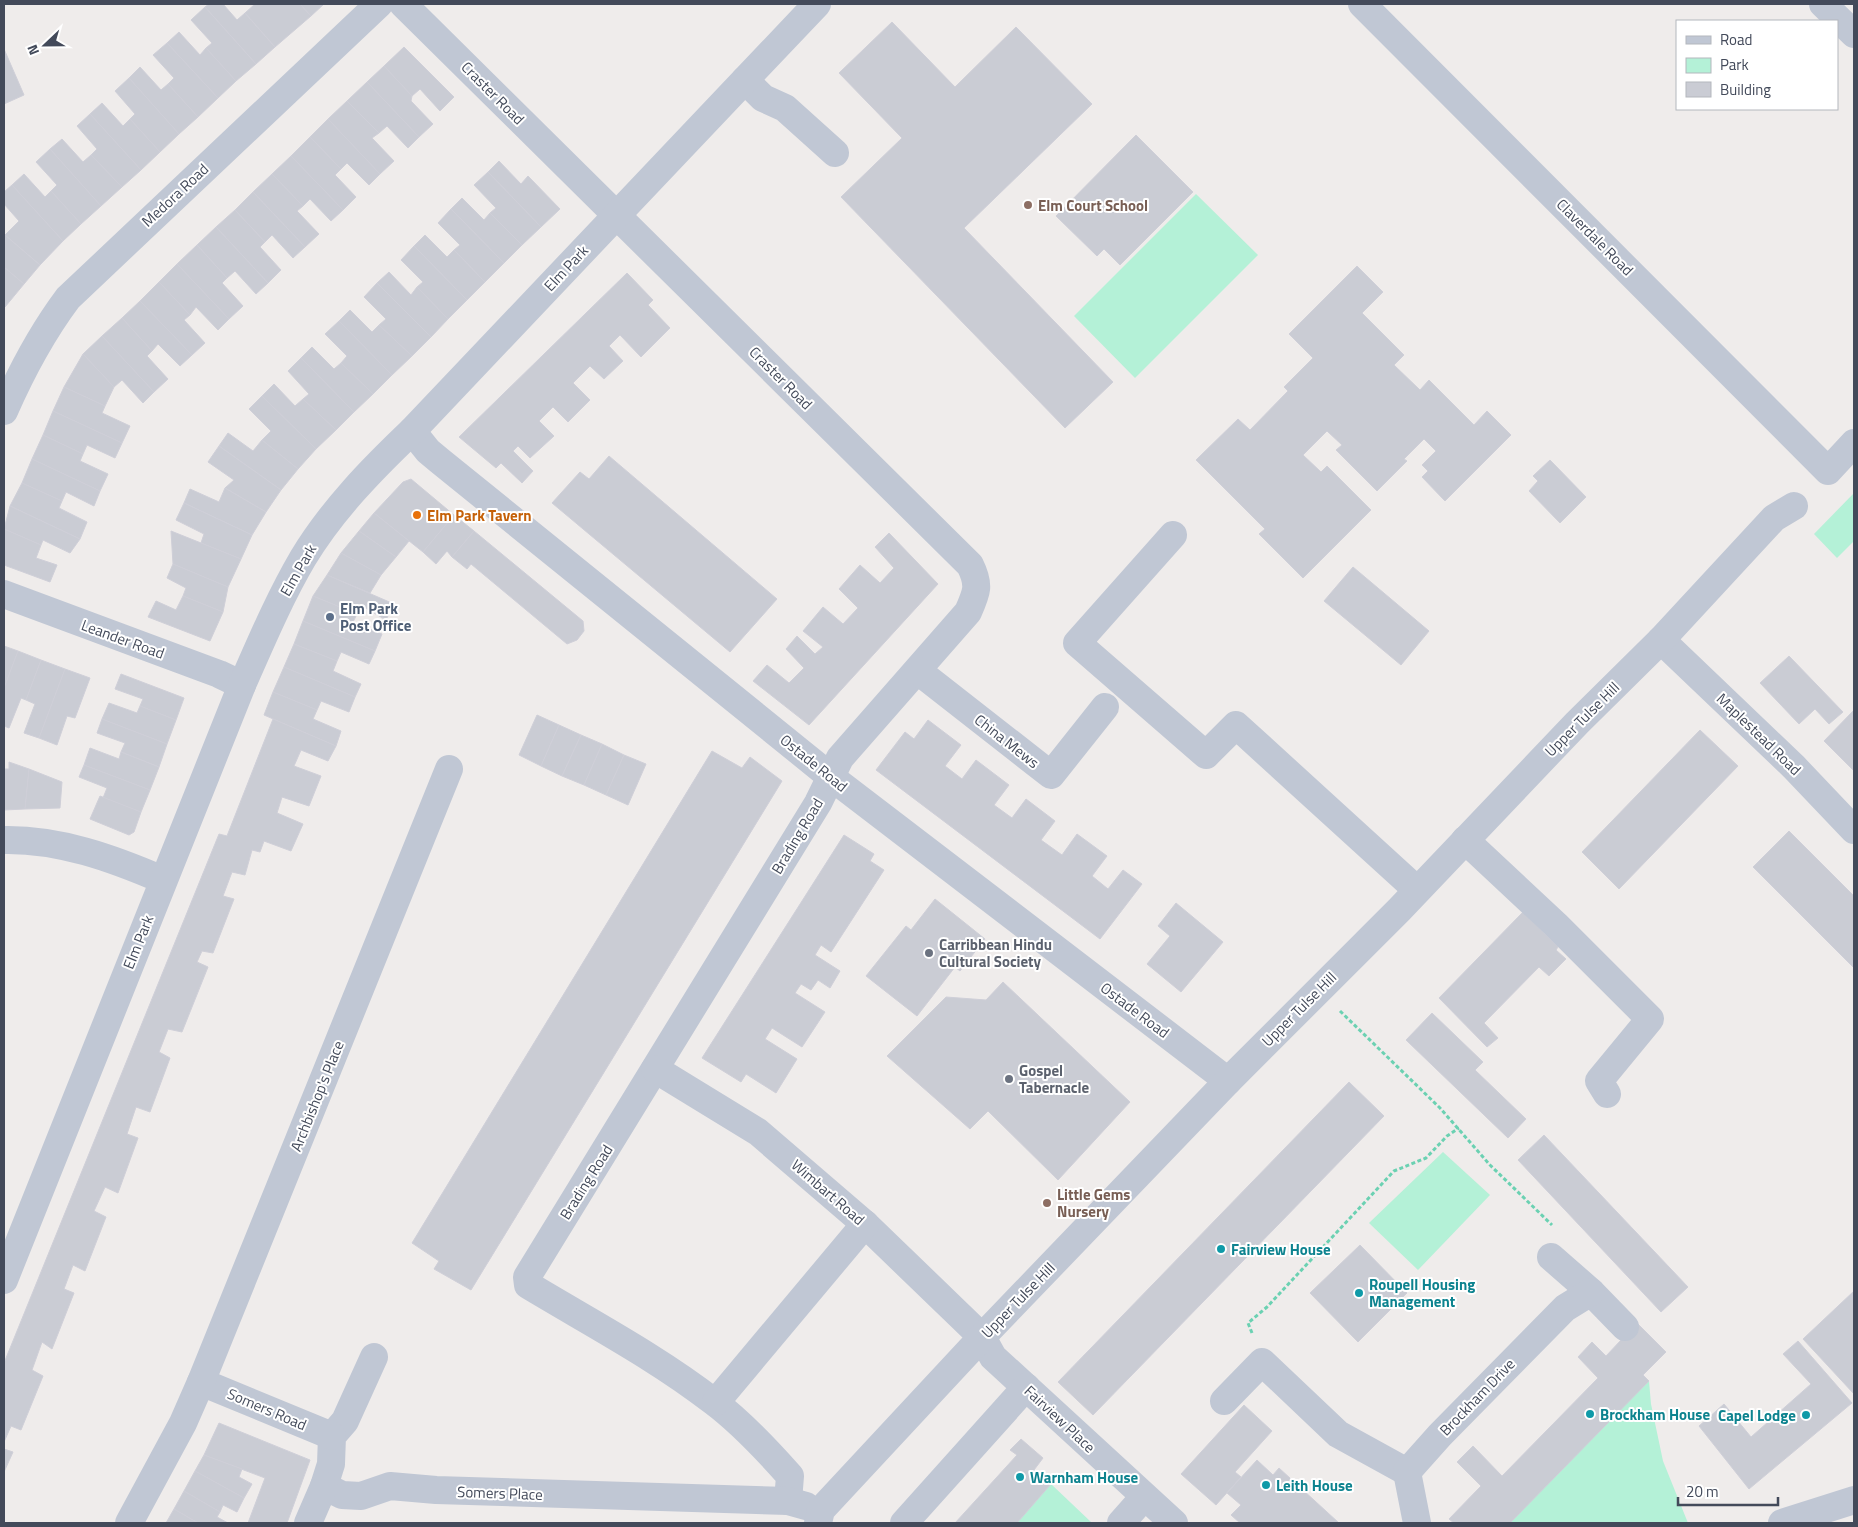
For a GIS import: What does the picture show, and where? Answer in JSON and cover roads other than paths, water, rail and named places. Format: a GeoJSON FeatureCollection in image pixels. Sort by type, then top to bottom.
{"type":"FeatureCollection","features":[{"type":"Feature","properties":{"kind":"street","name":"Medora Road"},"geometry":{"type":"LineString","coordinates":[[4,411],[21,371],[42,334],[68,298],[379,4]]}},
{"type":"Feature","properties":{"kind":"street","name":"Craster Road"},"geometry":{"type":"LineString","coordinates":[[403,4],[970,565],[978,580],[976,596],[968,612],[840,758],[831,777]]}},
{"type":"Feature","properties":{"kind":"street","name":"Elm Park"},"geometry":{"type":"LineString","coordinates":[[4,1280],[242,686],[280,600],[319,534],[350,495],[817,4]]}},
{"type":"Feature","properties":{"kind":"street","name":"Claverdale Road"},"geometry":{"type":"LineString","coordinates":[[1362,4],[1828,471],[1854,443]]}},
{"type":"Feature","properties":{"kind":"street"},"geometry":{"type":"LineString","coordinates":[[1823,4],[1854,34]]}},
{"type":"Feature","properties":{"kind":"street"},"geometry":{"type":"LineString","coordinates":[[745,80],[763,98],[785,108],[835,153]]}},
{"type":"Feature","properties":{"kind":"street","name":"Ostade Road"},"geometry":{"type":"LineString","coordinates":[[412,431],[428,451],[831,777],[1228,1081]]}},
{"type":"Feature","properties":{"kind":"street","name":"Upper Tulse Hill"},"geometry":{"type":"LineString","coordinates":[[819,1517],[982,1337],[1228,1081],[1661,640],[1774,518],[1794,506]]}},
{"type":"Feature","properties":{"kind":"street"},"geometry":{"type":"LineString","coordinates":[[1173,535],[1077,643],[1206,755],[1236,725],[1417,890]]}},
{"type":"Feature","properties":{"kind":"street","name":"Leander Road"},"geometry":{"type":"LineString","coordinates":[[4,594],[219,674],[242,686]]}},
{"type":"Feature","properties":{"kind":"street","name":"Maplestead Road"},"geometry":{"type":"LineString","coordinates":[[1661,640],[1794,768],[1854,830]]}},
{"type":"Feature","properties":{"kind":"street","name":"China Mews"},"geometry":{"type":"LineString","coordinates":[[918,671],[1051,775],[1105,707]]}},
{"type":"Feature","properties":{"kind":"street","name":"Archbishop's Place"},"geometry":{"type":"LineString","coordinates":[[128,1523],[183,1423],[201,1382],[449,768]]}},
{"type":"Feature","properties":{"kind":"street","name":"Brading Road"},"geometry":{"type":"LineString","coordinates":[[788,1501],[790,1476],[765,1447],[716,1402],[640,1351],[528,1286],[527,1277],[818,803],[831,777]]}},
{"type":"Feature","properties":{"kind":"street"},"geometry":{"type":"LineString","coordinates":[[4,840],[32,840],[61,844],[163,880]]}},
{"type":"Feature","properties":{"kind":"street"},"geometry":{"type":"LineString","coordinates":[[1465,840],[1556,925],[1650,1019],[1599,1081],[1607,1094]]}},
{"type":"Feature","properties":{"kind":"street","name":"Wimbart Road"},"geometry":{"type":"LineString","coordinates":[[655,1069],[758,1132],[865,1224],[982,1337]]}},
{"type":"Feature","properties":{"kind":"street"},"geometry":{"type":"LineString","coordinates":[[716,1402],[865,1224]]}},
{"type":"Feature","properties":{"kind":"street"},"geometry":{"type":"LineString","coordinates":[[1551,1257],[1591,1292],[1625,1328]]}},
{"type":"Feature","properties":{"kind":"street","name":"Brockham Drive"},"geometry":{"type":"LineString","coordinates":[[1407,1472],[1446,1429],[1565,1308],[1591,1292]]}},
{"type":"Feature","properties":{"kind":"street","name":"Fairview Place"},"geometry":{"type":"LineString","coordinates":[[982,1337],[993,1357],[1174,1523]]}},
{"type":"Feature","properties":{"kind":"street"},"geometry":{"type":"LineString","coordinates":[[308,1523],[331,1464],[332,1436],[345,1421],[374,1357]]}},
{"type":"Feature","properties":{"kind":"street"},"geometry":{"type":"LineString","coordinates":[[1224,1401],[1262,1362],[1338,1434],[1407,1472],[1418,1523]]}},
{"type":"Feature","properties":{"kind":"street","name":"Somers Road"},"geometry":{"type":"LineString","coordinates":[[201,1382],[332,1436]]}},
{"type":"Feature","properties":{"kind":"street"},"geometry":{"type":"LineString","coordinates":[[904,1523],[1026,1387]]}},
{"type":"Feature","properties":{"kind":"street","name":"Somers Place"},"geometry":{"type":"LineString","coordinates":[[324,1486],[342,1495],[361,1496],[390,1486],[456,1491],[788,1501],[819,1517]]}},
{"type":"Feature","properties":{"kind":"street"},"geometry":{"type":"LineString","coordinates":[[1121,1523],[1144,1497]]}},
{"type":"Feature","properties":{"kind":"street"},"geometry":{"type":"LineString","coordinates":[[1782,1523],[1854,1500]]}},
{"type":"Feature","properties":{"kind":"place","name":"Elm Court School"},"geometry":{"type":"Point","coordinates":[1028,205]}},
{"type":"Feature","properties":{"kind":"place","name":"Elm Park Tavern"},"geometry":{"type":"Point","coordinates":[417,515]}},
{"type":"Feature","properties":{"kind":"place","name":"Elm Park Post Office"},"geometry":{"type":"Point","coordinates":[330,617]}},
{"type":"Feature","properties":{"kind":"place","name":"Carribbean Hindu Cultural Society"},"geometry":{"type":"Point","coordinates":[929,953]}},
{"type":"Feature","properties":{"kind":"place","name":"Gospel Tabernacle"},"geometry":{"type":"Point","coordinates":[1009,1079]}},
{"type":"Feature","properties":{"kind":"place","name":"Little Gems Nursery"},"geometry":{"type":"Point","coordinates":[1047,1203]}},
{"type":"Feature","properties":{"kind":"place","name":"Fairview House"},"geometry":{"type":"Point","coordinates":[1221,1249]}},
{"type":"Feature","properties":{"kind":"place","name":"Roupell Housing Management"},"geometry":{"type":"Point","coordinates":[1359,1293]}},
{"type":"Feature","properties":{"kind":"place","name":"Brockham House"},"geometry":{"type":"Point","coordinates":[1590,1414]}},
{"type":"Feature","properties":{"kind":"place","name":"Capel Lodge"},"geometry":{"type":"Point","coordinates":[1806,1415]}},
{"type":"Feature","properties":{"kind":"place","name":"Warnham House"},"geometry":{"type":"Point","coordinates":[1020,1477]}},
{"type":"Feature","properties":{"kind":"place","name":"Leith House"},"geometry":{"type":"Point","coordinates":[1266,1485]}}]}
